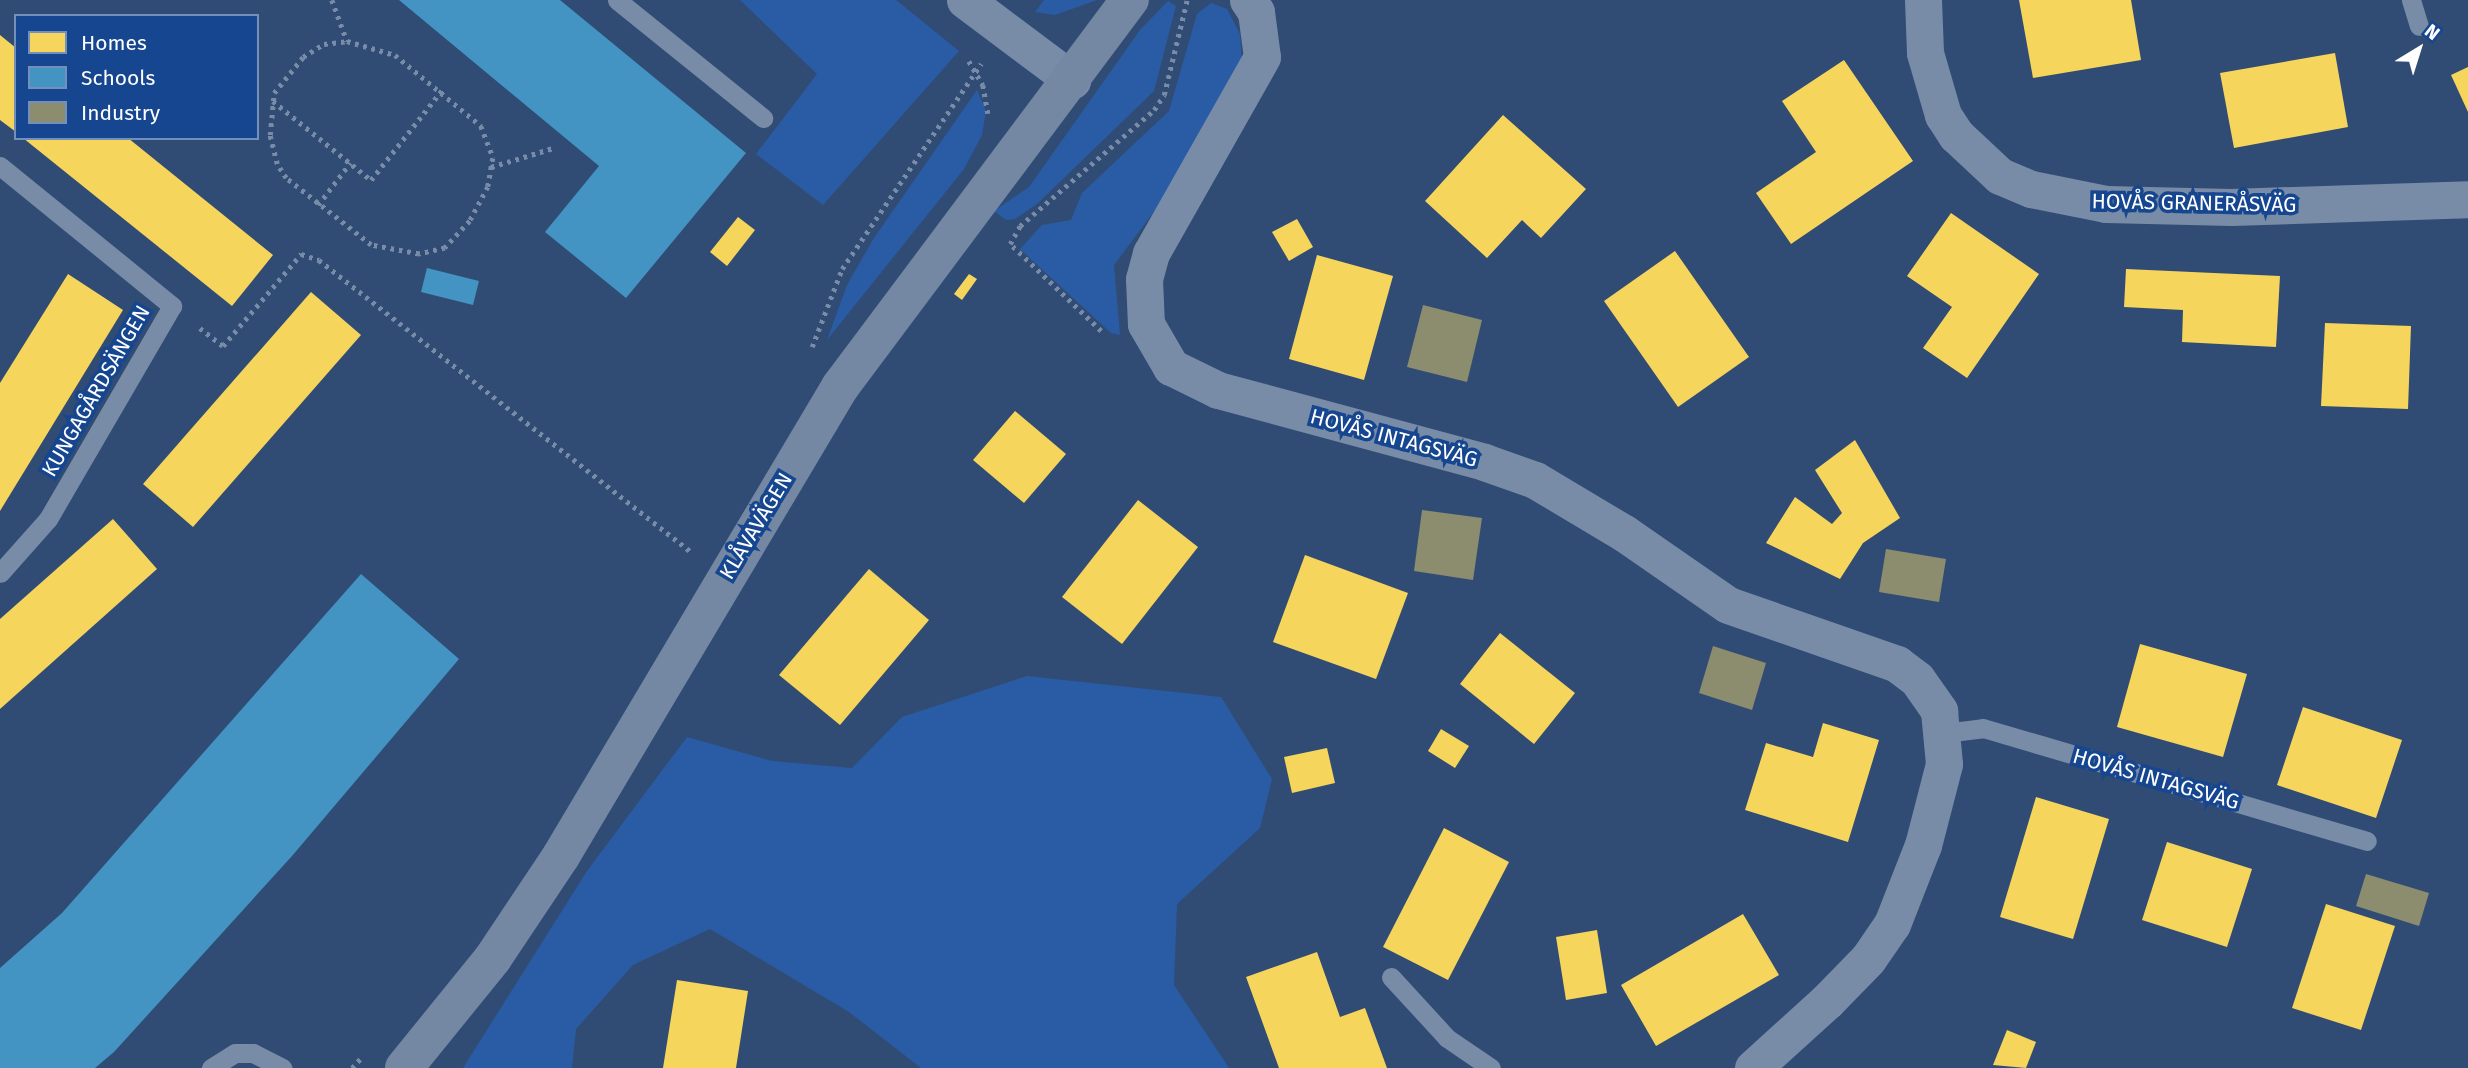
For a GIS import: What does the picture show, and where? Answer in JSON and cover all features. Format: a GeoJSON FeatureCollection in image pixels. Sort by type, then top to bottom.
{"type":"FeatureCollection","features":[{"type":"Feature","properties":{"kind":"street"},"geometry":{"type":"LineString","coordinates":[[965,0],[1072,80]]}},
{"type":"Feature","properties":{"kind":"street","name":"KLÅVAVÄGEN"},"geometry":{"type":"LineString","coordinates":[[404,1068],[493,958],[561,856],[840,387],[1130,0]]}},
{"type":"Feature","properties":{"kind":"street","name":"HOVÅS INTAGSVÄG"},"geometry":{"type":"LineString","coordinates":[[1248,0],[1256,12],[1262,57],[1151,253],[1144,279],[1143,305],[1153,341],[1171,367],[1209,387],[1535,480],[1624,533],[1728,606],[1897,664],[1929,696],[1944,733],[1944,764],[1934,810],[1892,924],[1867,959],[1827,1001],[1753,1068]]}},
{"type":"Feature","properties":{"kind":"street","name":"HOVÅS GRANERÅSVÄG"},"geometry":{"type":"LineString","coordinates":[[1923,0],[1925,53],[1943,115],[1956,135],[2000,176],[2031,189],[2106,204],[2231,207],[2468,199]]}},
{"type":"Feature","properties":{"kind":"lane"},"geometry":{"type":"LineString","coordinates":[[617,0],[763,118]]}},
{"type":"Feature","properties":{"kind":"lane"},"geometry":{"type":"LineString","coordinates":[[2411,0],[2419,26]]}},
{"type":"Feature","properties":{"kind":"lane","name":"KUNGAGÅRDSÄNGEN"},"geometry":{"type":"LineString","coordinates":[[0,166],[172,306],[48,519],[0,573]]}},
{"type":"Feature","properties":{"kind":"lane","name":"HOVÅS INTAGSVÄG"},"geometry":{"type":"LineString","coordinates":[[1944,733],[1983,728],[2367,841]]}},
{"type":"Feature","properties":{"kind":"lane"},"geometry":{"type":"LineString","coordinates":[[1391,977],[1447,1038],[1491,1068]]}},
{"type":"Feature","properties":{"kind":"lane"},"geometry":{"type":"LineString","coordinates":[[211,1068],[235,1053],[253,1053],[282,1068]]}},
{"type":"Feature","properties":{"kind":"path"},"geometry":{"type":"LineString","coordinates":[[332,0],[346,41]]}},
{"type":"Feature","properties":{"kind":"path"},"geometry":{"type":"LineString","coordinates":[[1153,341],[1126,347],[1105,334],[1010,244],[1020,226],[1154,110],[1164,95],[1187,0]]}},
{"type":"Feature","properties":{"kind":"path"},"geometry":{"type":"LineString","coordinates":[[346,41],[395,54],[442,90],[481,126],[493,158],[488,187],[457,239],[419,254],[371,245],[317,205],[286,178],[277,164],[270,135],[272,101],[284,76],[303,57],[324,44],[346,41]]}},
{"type":"Feature","properties":{"kind":"path"},"geometry":{"type":"LineString","coordinates":[[963,52],[983,85],[986,124]]}},
{"type":"Feature","properties":{"kind":"path"},"geometry":{"type":"LineString","coordinates":[[272,101],[371,180],[442,90]]}},
{"type":"Feature","properties":{"kind":"path"},"geometry":{"type":"LineString","coordinates":[[491,167],[553,148]]}},
{"type":"Feature","properties":{"kind":"path"},"geometry":{"type":"LineString","coordinates":[[317,205],[350,163]]}},
{"type":"Feature","properties":{"kind":"path"},"geometry":{"type":"LineString","coordinates":[[172,306],[223,346],[301,254],[319,260],[693,553]]}},
{"type":"Feature","properties":{"kind":"path"},"geometry":{"type":"LineString","coordinates":[[810,354],[819,352]]}},
{"type":"Feature","properties":{"kind":"shaded area"},"geometry":{"type":"Polygon","coordinates":[[[740,0],[896,0],[959,51],[823,205],[756,154],[817,74],[740,0]]]}},
{"type":"Feature","properties":{"kind":"shaded area"},"geometry":{"type":"Polygon","coordinates":[[[1044,0],[1097,0],[1055,15],[1035,12],[1044,0]]]}},
{"type":"Feature","properties":{"kind":"shaded area"},"geometry":{"type":"Polygon","coordinates":[[[1168,1],[1176,6],[1154,91],[1037,204],[1015,219],[1006,220],[994,211],[1029,187],[1140,30],[1168,1]]]}},
{"type":"Feature","properties":{"kind":"shaded area"},"geometry":{"type":"Polygon","coordinates":[[[1211,3],[1227,9],[1240,34],[1242,61],[1156,209],[1114,265],[1120,335],[1111,333],[1020,249],[1042,225],[1071,220],[1082,193],[1169,111],[1197,14],[1211,3]]]}},
{"type":"Feature","properties":{"kind":"shaded area"},"geometry":{"type":"Polygon","coordinates":[[[977,90],[986,111],[982,135],[964,169],[827,340],[847,285],[874,238],[977,90]]]}},
{"type":"Feature","properties":{"kind":"shaded area"},"geometry":{"type":"Polygon","coordinates":[[[1027,676],[1221,697],[1272,779],[1260,828],[1177,904],[1174,985],[1229,1068],[921,1068],[849,1012],[710,929],[633,965],[576,1029],[572,1068],[463,1068],[587,871],[687,737],[772,761],[852,768],[902,717],[1027,676]]]}},
{"type":"Feature","properties":{"kind":"building: Homes"},"geometry":{"type":"Polygon","coordinates":[[[2019,0],[2131,0],[2141,60],[2033,78],[2019,0]]]}},
{"type":"Feature","properties":{"kind":"building: Homes"},"geometry":{"type":"Polygon","coordinates":[[[0,35],[14,46],[14,130],[0,120],[0,35]]]}},
{"type":"Feature","properties":{"kind":"building: Homes"},"geometry":{"type":"Polygon","coordinates":[[[2335,53],[2348,127],[2234,148],[2220,73],[2335,53]]]}},
{"type":"Feature","properties":{"kind":"building: Homes"},"geometry":{"type":"Polygon","coordinates":[[[1844,60],[1913,161],[1791,244],[1756,193],[1816,152],[1782,101],[1844,60]]]}},
{"type":"Feature","properties":{"kind":"building: Homes"},"geometry":{"type":"Polygon","coordinates":[[[2468,67],[2468,112],[2451,75],[2468,67]]]}},
{"type":"Feature","properties":{"kind":"building: Homes"},"geometry":{"type":"Polygon","coordinates":[[[1503,115],[1586,189],[1541,238],[1522,220],[1487,258],[1425,201],[1503,115]]]}},
{"type":"Feature","properties":{"kind":"building: Homes"},"geometry":{"type":"Polygon","coordinates":[[[25,140],[130,140],[273,255],[232,306],[25,140]]]}},
{"type":"Feature","properties":{"kind":"building: Homes"},"geometry":{"type":"Polygon","coordinates":[[[1951,213],[2039,274],[1967,378],[1923,348],[1952,307],[1907,276],[1951,213]]]}},
{"type":"Feature","properties":{"kind":"building: Homes"},"geometry":{"type":"Polygon","coordinates":[[[738,217],[755,230],[727,266],[710,252],[738,217]]]}},
{"type":"Feature","properties":{"kind":"building: Homes"},"geometry":{"type":"Polygon","coordinates":[[[1297,219],[1313,247],[1289,261],[1272,232],[1297,219]]]}},
{"type":"Feature","properties":{"kind":"building: Homes"},"geometry":{"type":"Polygon","coordinates":[[[1675,251],[1749,357],[1678,407],[1604,301],[1675,251]]]}},
{"type":"Feature","properties":{"kind":"building: Homes"},"geometry":{"type":"Polygon","coordinates":[[[1317,255],[1393,276],[1364,380],[1289,359],[1317,255]]]}},
{"type":"Feature","properties":{"kind":"building: Homes"},"geometry":{"type":"Polygon","coordinates":[[[2126,269],[2280,276],[2276,347],[2182,342],[2183,310],[2124,307],[2126,269]]]}},
{"type":"Feature","properties":{"kind":"building: Homes"},"geometry":{"type":"Polygon","coordinates":[[[68,274],[123,310],[0,511],[0,383],[68,274]]]}},
{"type":"Feature","properties":{"kind":"building: Homes"},"geometry":{"type":"Polygon","coordinates":[[[969,274],[977,279],[962,300],[954,294],[969,274]]]}},
{"type":"Feature","properties":{"kind":"building: Homes"},"geometry":{"type":"Polygon","coordinates":[[[311,292],[361,335],[193,527],[143,484],[311,292]]]}},
{"type":"Feature","properties":{"kind":"building: Homes"},"geometry":{"type":"Polygon","coordinates":[[[2325,323],[2411,326],[2408,409],[2321,406],[2325,323]]]}},
{"type":"Feature","properties":{"kind":"building: Homes"},"geometry":{"type":"Polygon","coordinates":[[[1015,411],[1066,454],[1024,503],[973,460],[1015,411]]]}},
{"type":"Feature","properties":{"kind":"building: Homes"},"geometry":{"type":"Polygon","coordinates":[[[1855,440],[1900,518],[1863,543],[1840,579],[1766,543],[1795,497],[1832,524],[1842,513],[1815,470],[1855,440]]]}},
{"type":"Feature","properties":{"kind":"building: Homes"},"geometry":{"type":"Polygon","coordinates":[[[1138,500],[1198,547],[1122,644],[1062,597],[1138,500]]]}},
{"type":"Feature","properties":{"kind":"building: Homes"},"geometry":{"type":"Polygon","coordinates":[[[113,519],[157,569],[0,709],[0,619],[113,519]]]}},
{"type":"Feature","properties":{"kind":"building: Homes"},"geometry":{"type":"Polygon","coordinates":[[[1305,555],[1408,593],[1376,679],[1273,642],[1305,555]]]}},
{"type":"Feature","properties":{"kind":"building: Homes"},"geometry":{"type":"Polygon","coordinates":[[[869,569],[929,620],[840,725],[779,675],[869,569]]]}},
{"type":"Feature","properties":{"kind":"building: Homes"},"geometry":{"type":"Polygon","coordinates":[[[1500,633],[1575,693],[1534,744],[1460,684],[1500,633]]]}},
{"type":"Feature","properties":{"kind":"building: Homes"},"geometry":{"type":"Polygon","coordinates":[[[2140,644],[2247,674],[2223,757],[2117,727],[2140,644]]]}},
{"type":"Feature","properties":{"kind":"building: Homes"},"geometry":{"type":"Polygon","coordinates":[[[2303,707],[2402,740],[2376,818],[2277,785],[2303,707]]]}},
{"type":"Feature","properties":{"kind":"building: Homes"},"geometry":{"type":"Polygon","coordinates":[[[1823,723],[1879,740],[1848,842],[1745,810],[1766,743],[1813,757],[1823,723]]]}},
{"type":"Feature","properties":{"kind":"building: Homes"},"geometry":{"type":"Polygon","coordinates":[[[1441,729],[1469,746],[1455,768],[1428,751],[1441,729]]]}},
{"type":"Feature","properties":{"kind":"building: Homes"},"geometry":{"type":"Polygon","coordinates":[[[1327,748],[1335,783],[1292,793],[1284,757],[1327,748]]]}},
{"type":"Feature","properties":{"kind":"building: Homes"},"geometry":{"type":"Polygon","coordinates":[[[2036,797],[2109,819],[2073,939],[2000,917],[2036,797]]]}},
{"type":"Feature","properties":{"kind":"building: Homes"},"geometry":{"type":"Polygon","coordinates":[[[1444,828],[1509,862],[1448,980],[1383,947],[1444,828]]]}},
{"type":"Feature","properties":{"kind":"building: Homes"},"geometry":{"type":"Polygon","coordinates":[[[2167,842],[2252,869],[2227,947],[2142,920],[2167,842]]]}},
{"type":"Feature","properties":{"kind":"building: Homes"},"geometry":{"type":"Polygon","coordinates":[[[2326,904],[2395,926],[2361,1030],[2292,1008],[2326,904]]]}},
{"type":"Feature","properties":{"kind":"building: Homes"},"geometry":{"type":"Polygon","coordinates":[[[1743,914],[1779,975],[1656,1046],[1621,985],[1743,914]]]}},
{"type":"Feature","properties":{"kind":"building: Homes"},"geometry":{"type":"Polygon","coordinates":[[[1597,930],[1607,993],[1566,1000],[1556,937],[1597,930]]]}},
{"type":"Feature","properties":{"kind":"building: Homes"},"geometry":{"type":"Polygon","coordinates":[[[1317,952],[1340,1017],[1365,1008],[1387,1068],[1279,1068],[1246,977],[1317,952]]]}},
{"type":"Feature","properties":{"kind":"building: Homes"},"geometry":{"type":"Polygon","coordinates":[[[677,980],[748,991],[736,1068],[663,1068],[677,980]]]}},
{"type":"Feature","properties":{"kind":"building: Homes"},"geometry":{"type":"Polygon","coordinates":[[[2007,1030],[2036,1042],[2026,1068],[1993,1065],[2007,1030]]]}},
{"type":"Feature","properties":{"kind":"building: Schools"},"geometry":{"type":"Polygon","coordinates":[[[399,0],[560,0],[746,153],[626,298],[545,232],[599,166],[399,0]]]}},
{"type":"Feature","properties":{"kind":"building: Schools"},"geometry":{"type":"Polygon","coordinates":[[[427,268],[479,281],[473,305],[421,292],[427,268]]]}},
{"type":"Feature","properties":{"kind":"building: Schools"},"geometry":{"type":"Polygon","coordinates":[[[361,574],[459,659],[292,856],[114,1052],[95,1068],[0,1068],[0,968],[62,913],[361,574]]]}},
{"type":"Feature","properties":{"kind":"building: Industry"},"geometry":{"type":"Polygon","coordinates":[[[1423,305],[1482,320],[1467,382],[1407,367],[1423,305]]]}},
{"type":"Feature","properties":{"kind":"building: Industry"},"geometry":{"type":"Polygon","coordinates":[[[1422,510],[1482,518],[1473,580],[1414,571],[1422,510]]]}},
{"type":"Feature","properties":{"kind":"building: Industry"},"geometry":{"type":"Polygon","coordinates":[[[1886,549],[1946,559],[1939,602],[1879,592],[1886,549]]]}},
{"type":"Feature","properties":{"kind":"building: Industry"},"geometry":{"type":"Polygon","coordinates":[[[1713,646],[1766,663],[1752,710],[1699,693],[1713,646]]]}},
{"type":"Feature","properties":{"kind":"building: Industry"},"geometry":{"type":"Polygon","coordinates":[[[2366,874],[2429,893],[2419,926],[2356,906],[2366,874]]]}}]}
